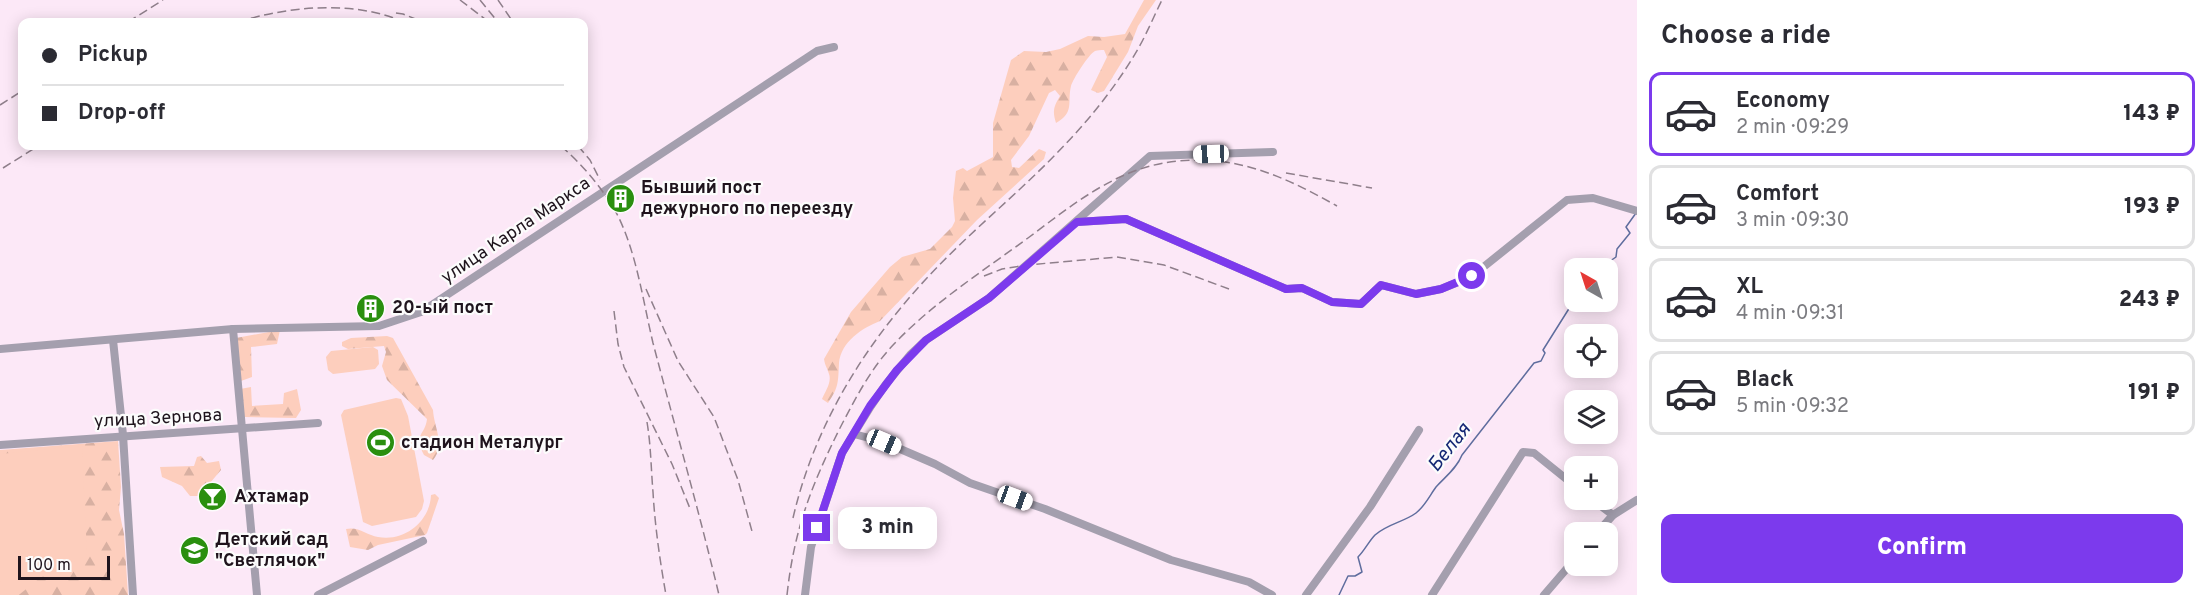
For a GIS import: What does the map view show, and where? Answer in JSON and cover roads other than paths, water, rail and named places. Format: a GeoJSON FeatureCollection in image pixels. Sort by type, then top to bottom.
{"type":"FeatureCollection","features":[{"type":"Feature","properties":{"kind":"street","name":"улица Карла Маркса"},"geometry":{"type":"LineString","coordinates":[[0,349],[233,329],[379,326],[421,312],[817,51],[834,47]]}},
{"type":"Feature","properties":{"kind":"street"},"geometry":{"type":"LineString","coordinates":[[805,595],[811,547],[842,453],[870,406],[910,355],[939,330],[989,298],[1150,156],[1273,152]]}},
{"type":"Feature","properties":{"kind":"street"},"geometry":{"type":"LineString","coordinates":[[1077,222],[1126,219],[1286,289],[1302,288],[1332,302],[1361,304],[1381,285],[1416,294],[1441,289],[1472,276],[1567,200],[1593,198],[1637,211]]}},
{"type":"Feature","properties":{"kind":"street"},"geometry":{"type":"LineString","coordinates":[[233,329],[257,595]]}},
{"type":"Feature","properties":{"kind":"street"},"geometry":{"type":"LineString","coordinates":[[112,340],[123,435],[133,595]]}},
{"type":"Feature","properties":{"kind":"street","name":"улица Зернова"},"geometry":{"type":"LineString","coordinates":[[0,445],[318,423]]}},
{"type":"Feature","properties":{"kind":"street"},"geometry":{"type":"LineString","coordinates":[[1306,595],[1370,507],[1419,430]]}},
{"type":"Feature","properties":{"kind":"street"},"geometry":{"type":"LineString","coordinates":[[854,434],[884,442],[935,464],[970,483],[1117,536],[1171,560],[1249,582],[1272,595]]}},
{"type":"Feature","properties":{"kind":"street"},"geometry":{"type":"LineString","coordinates":[[1432,595],[1523,452],[1534,453],[1564,477]]}},
{"type":"Feature","properties":{"kind":"street"},"geometry":{"type":"LineString","coordinates":[[1607,522],[1613,515],[1637,500]]}},
{"type":"Feature","properties":{"kind":"street"},"geometry":{"type":"LineString","coordinates":[[1606,510],[1613,515]]}},
{"type":"Feature","properties":{"kind":"street"},"geometry":{"type":"LineString","coordinates":[[318,595],[423,541]]}},
{"type":"Feature","properties":{"kind":"street"},"geometry":{"type":"LineString","coordinates":[[1544,595],[1564,572]]}},
{"type":"Feature","properties":{"kind":"waterway","name":"Белая"},"geometry":{"type":"LineString","coordinates":[[1615,258],[1617,249],[1630,233],[1626,227],[1636,213]]}},
{"type":"Feature","properties":{"kind":"waterway","name":"Белая"},"geometry":{"type":"LineString","coordinates":[[1339,595],[1348,576],[1355,576],[1362,572],[1358,557],[1373,537],[1385,528],[1411,516],[1425,504],[1534,363],[1541,361],[1545,353],[1543,350],[1567,312]]}},
{"type":"Feature","properties":{"kind":"railway"},"geometry":{"type":"LineString","coordinates":[[134,18],[163,0]]}},
{"type":"Feature","properties":{"kind":"railway"},"geometry":{"type":"LineString","coordinates":[[460,0],[484,18]]}},
{"type":"Feature","properties":{"kind":"railway"},"geometry":{"type":"LineString","coordinates":[[480,0],[495,18]]}},
{"type":"Feature","properties":{"kind":"railway"},"geometry":{"type":"LineString","coordinates":[[498,0],[510,18]]}},
{"type":"Feature","properties":{"kind":"railway"},"geometry":{"type":"LineString","coordinates":[[793,518],[802,484],[828,420],[844,390],[882,332],[926,279],[1037,173],[1091,116],[1131,61],[1162,0]]}},
{"type":"Feature","properties":{"kind":"railway"},"geometry":{"type":"LineString","coordinates":[[254,18],[279,12],[322,8],[364,10],[393,18]]}},
{"type":"Feature","properties":{"kind":"railway"},"geometry":{"type":"LineString","coordinates":[[396,13],[413,18]]}},
{"type":"Feature","properties":{"kind":"railway"},"geometry":{"type":"LineString","coordinates":[[0,105],[18,94]]}},
{"type":"Feature","properties":{"kind":"railway"},"geometry":{"type":"LineString","coordinates":[[3,168],[32,150]]}},
{"type":"Feature","properties":{"kind":"railway"},"geometry":{"type":"LineString","coordinates":[[565,150],[600,187],[625,231],[639,278],[653,343],[719,595]]}},
{"type":"Feature","properties":{"kind":"railway"},"geometry":{"type":"LineString","coordinates":[[581,150],[590,160],[600,180]]}},
{"type":"Feature","properties":{"kind":"railway"},"geometry":{"type":"LineString","coordinates":[[787,595],[794,550],[812,489],[846,417],[878,363],[909,329],[942,301],[1063,212],[1099,188],[1137,170],[1157,164],[1201,160],[1242,165],[1262,171],[1300,186],[1337,206]]}},
{"type":"Feature","properties":{"kind":"railway"},"geometry":{"type":"LineString","coordinates":[[1286,173],[1372,188]]}},
{"type":"Feature","properties":{"kind":"railway"},"geometry":{"type":"LineString","coordinates":[[984,276],[1002,269],[1027,265],[1117,257],[1164,265],[1229,289]]}},
{"type":"Feature","properties":{"kind":"railway"},"geometry":{"type":"LineString","coordinates":[[646,289],[678,361],[714,417],[738,480],[753,535]]}},
{"type":"Feature","properties":{"kind":"railway"},"geometry":{"type":"LineString","coordinates":[[614,311],[618,344],[624,367],[672,464],[691,511]]}},
{"type":"Feature","properties":{"kind":"railway"},"geometry":{"type":"LineString","coordinates":[[647,422],[656,531],[666,595]]}},
{"type":"Feature","properties":{"kind":"place","name":"Бывший пост дежурного по переезду"},"geometry":{"type":"Point","coordinates":[620,198]}},
{"type":"Feature","properties":{"kind":"place","name":"20-ый пост"},"geometry":{"type":"Point","coordinates":[371,308]}},
{"type":"Feature","properties":{"kind":"place","name":"стадион Металург"},"geometry":{"type":"Point","coordinates":[380,443]}},
{"type":"Feature","properties":{"kind":"place","name":"Ахтамар"},"geometry":{"type":"Point","coordinates":[213,497]}},
{"type":"Feature","properties":{"kind":"place","name":"Детский сад \"Светлячок\""},"geometry":{"type":"Point","coordinates":[194,550]}}]}
